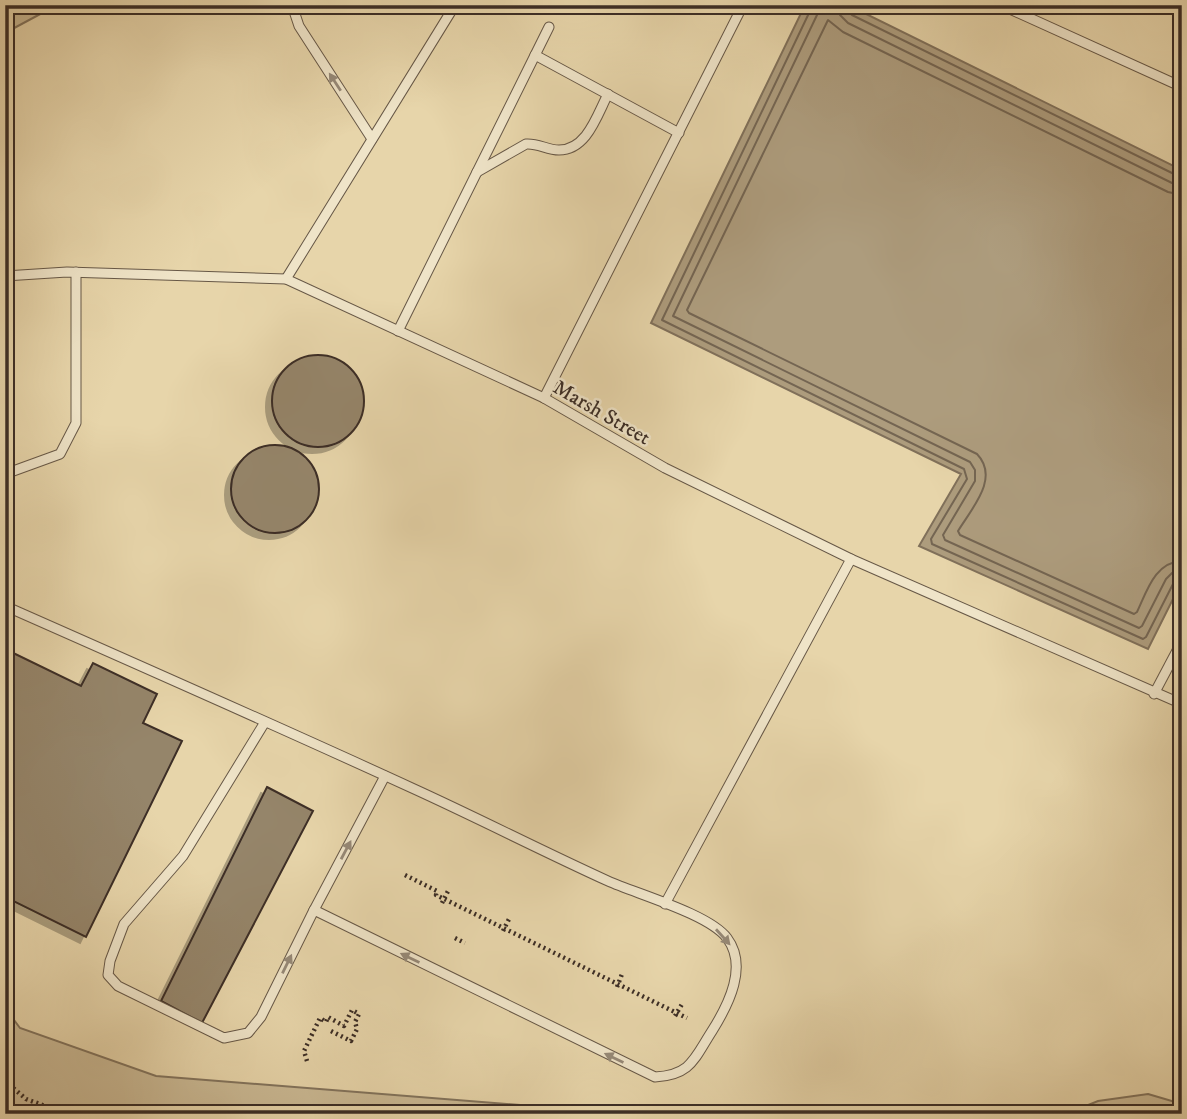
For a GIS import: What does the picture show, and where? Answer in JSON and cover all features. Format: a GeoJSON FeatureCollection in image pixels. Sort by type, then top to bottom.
{"type":"FeatureCollection","features":[{"type":"Feature","properties":{"kind":"lane"},"geometry":{"type":"LineString","coordinates":[[292,5],[299,26],[372,139]]}},
{"type":"Feature","properties":{"kind":"lane"},"geometry":{"type":"LineString","coordinates":[[286,279],[455,5]]}},
{"type":"Feature","properties":{"kind":"lane"},"geometry":{"type":"LineString","coordinates":[[544,398],[743,5]]}},
{"type":"Feature","properties":{"kind":"lane"},"geometry":{"type":"LineString","coordinates":[[1001,5],[1182,87]]}},
{"type":"Feature","properties":{"kind":"lane"},"geometry":{"type":"LineString","coordinates":[[398,331],[549,27]]}},
{"type":"Feature","properties":{"kind":"lane"},"geometry":{"type":"LineString","coordinates":[[536,55],[679,133]]}},
{"type":"Feature","properties":{"kind":"lane"},"geometry":{"type":"LineString","coordinates":[[477,172],[526,144],[534,143],[549,149],[571,148],[587,134],[608,94]]}},
{"type":"Feature","properties":{"kind":"lane"},"geometry":{"type":"LineString","coordinates":[[5,474],[60,454],[76,423],[76,272]]}},
{"type":"Feature","properties":{"kind":"lane","name":"Marsh Street"},"geometry":{"type":"LineString","coordinates":[[5,276],[76,272],[286,279],[544,398],[665,468],[851,559],[1182,704]]}},
{"type":"Feature","properties":{"kind":"lane"},"geometry":{"type":"LineString","coordinates":[[665,904],[851,559]]}},
{"type":"Feature","properties":{"kind":"lane"},"geometry":{"type":"LineString","coordinates":[[5,606],[385,776],[609,881],[705,921],[726,936],[735,954],[737,975],[717,1023],[684,1072],[655,1077],[314,910]]}},
{"type":"Feature","properties":{"kind":"lane"},"geometry":{"type":"LineString","coordinates":[[1154,694],[1182,641]]}},
{"type":"Feature","properties":{"kind":"lane"},"geometry":{"type":"LineString","coordinates":[[265,722],[183,856],[124,924],[110,961],[108,975],[118,986],[224,1038],[248,1033],[261,1017],[385,776]]}},
{"type":"Feature","properties":{"kind":"path"},"geometry":{"type":"LineString","coordinates":[[405,875],[437,891],[436,895],[443,901],[687,1018]]}},
{"type":"Feature","properties":{"kind":"path"},"geometry":{"type":"LineString","coordinates":[[443,901],[449,889]]}},
{"type":"Feature","properties":{"kind":"path"},"geometry":{"type":"LineString","coordinates":[[504,929],[509,919]]}},
{"type":"Feature","properties":{"kind":"path"},"geometry":{"type":"LineString","coordinates":[[455,938],[465,943]]}},
{"type":"Feature","properties":{"kind":"path"},"geometry":{"type":"LineString","coordinates":[[618,985],[622,974]]}},
{"type":"Feature","properties":{"kind":"path"},"geometry":{"type":"LineString","coordinates":[[676,1015],[682,1004]]}},
{"type":"Feature","properties":{"kind":"path"},"geometry":{"type":"LineString","coordinates":[[307,1061],[304,1051],[320,1018],[326,1021],[328,1017],[344,1026],[352,1010],[359,1014],[355,1021],[357,1029],[351,1041],[331,1031]]}},
{"type":"Feature","properties":{"kind":"path"},"geometry":{"type":"LineString","coordinates":[[5,1081],[26,1099],[67,1114]]}},
{"type":"Feature","properties":{"kind":"shaded area"},"geometry":{"type":"Polygon","coordinates":[[[5,5],[57,5],[5,33],[5,5]]]}},
{"type":"Feature","properties":{"kind":"shaded area"},"geometry":{"type":"Polygon","coordinates":[[[5,1008],[20,1028],[156,1076],[557,1108],[572,1114],[9,1114],[5,1110],[5,1008]]]}},
{"type":"Feature","properties":{"kind":"shaded area"},"geometry":{"type":"Polygon","coordinates":[[[1148,1094],[1182,1104],[1182,1114],[1066,1114],[1098,1101],[1148,1094]]]}},
{"type":"Feature","properties":{"kind":"water"},"geometry":{"type":"Polygon","coordinates":[[[805,5],[848,5],[1182,170],[1182,581],[1148,649],[919,546],[961,474],[651,323],[805,5]]]}},
{"type":"Feature","properties":{"kind":"building"},"geometry":{"type":"Polygon","coordinates":[[[318,355],[336,358],[351,368],[361,383],[364,401],[361,419],[351,434],[336,444],[318,447],[300,444],[285,434],[275,419],[272,401],[275,383],[285,368],[300,358],[318,355]]]}},
{"type":"Feature","properties":{"kind":"building"},"geometry":{"type":"Polygon","coordinates":[[[266,445],[284,445],[300,452],[312,464],[319,480],[319,498],[312,514],[300,526],[284,533],[266,533],[250,526],[238,514],[231,498],[231,480],[238,464],[250,452],[266,445]]]}},
{"type":"Feature","properties":{"kind":"building"},"geometry":{"type":"Polygon","coordinates":[[[5,649],[81,686],[93,663],[157,694],[143,723],[182,741],[86,937],[5,897],[5,649]]]}},
{"type":"Feature","properties":{"kind":"building"},"geometry":{"type":"Polygon","coordinates":[[[267,787],[313,811],[202,1023],[161,1001],[267,787]]]}}]}
